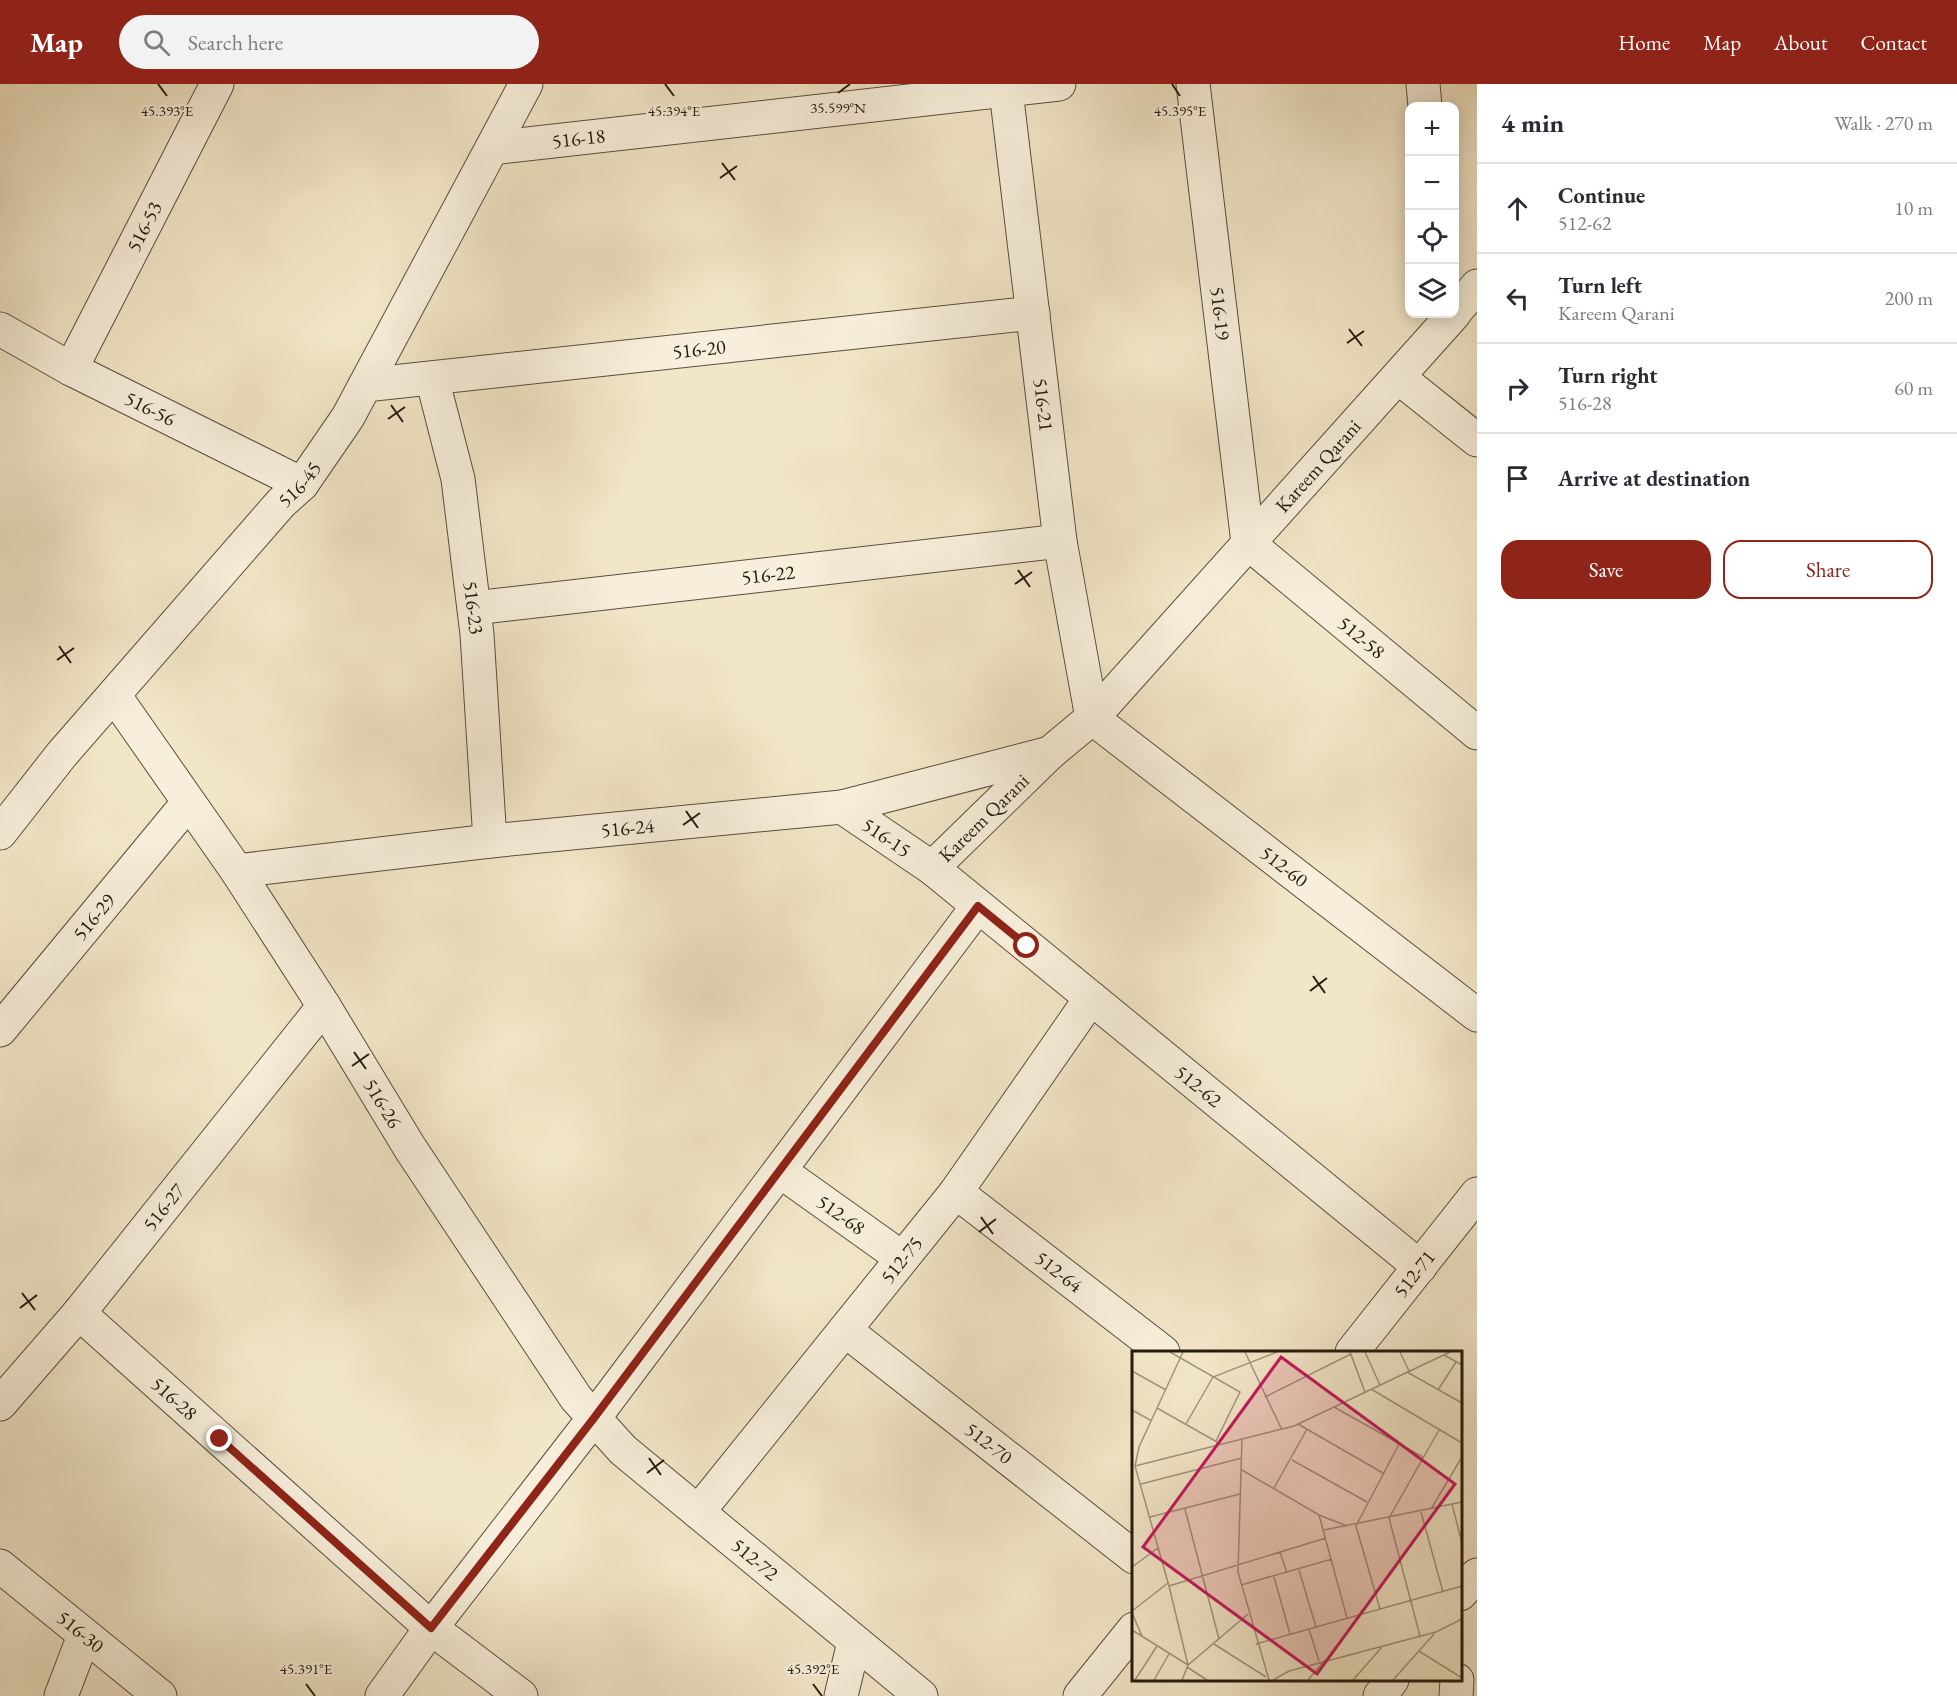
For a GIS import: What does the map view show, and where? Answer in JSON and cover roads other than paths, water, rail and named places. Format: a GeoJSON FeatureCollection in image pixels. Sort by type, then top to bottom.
{"type":"FeatureCollection","features":[{"type":"Feature","properties":{"kind":"street","name":"516-53"},"geometry":{"type":"LineString","coordinates":[[71,369],[217,84]]}},
{"type":"Feature","properties":{"kind":"street","name":"516-45"},"geometry":{"type":"LineString","coordinates":[[3,823],[281,503],[302,484],[348,417],[526,84]]}},
{"type":"Feature","properties":{"kind":"street","name":"516-18"},"geometry":{"type":"LineString","coordinates":[[492,147],[1059,84]]}},
{"type":"Feature","properties":{"kind":"street","name":"516-19"},"geometry":{"type":"LineString","coordinates":[[1193,84],[1248,543]]}},
{"type":"Feature","properties":{"kind":"street"},"geometry":{"type":"LineString","coordinates":[[1423,84],[1425,102]]}},
{"type":"Feature","properties":{"kind":"street","name":"516-21"},"geometry":{"type":"LineString","coordinates":[[1006,91],[1060,541],[1092,718]]}},
{"type":"Feature","properties":{"kind":"street","name":"Kareem Qarani"},"geometry":{"type":"LineString","coordinates":[[1459,305],[1477,286]]}},
{"type":"Feature","properties":{"kind":"street","name":"516-20"},"geometry":{"type":"LineString","coordinates":[[365,385],[1033,313]]}},
{"type":"Feature","properties":{"kind":"street","name":"Kareem Qarani"},"geometry":{"type":"LineString","coordinates":[[978,906],[932,868],[1050,753],[1092,718],[1447,318]]}},
{"type":"Feature","properties":{"kind":"street","name":"516-56"},"geometry":{"type":"LineString","coordinates":[[0,329],[71,369],[302,484]]}},
{"type":"Feature","properties":{"kind":"street"},"geometry":{"type":"LineString","coordinates":[[1398,376],[1477,440]]}},
{"type":"Feature","properties":{"kind":"street","name":"516-23"},"geometry":{"type":"LineString","coordinates":[[432,378],[458,479],[474,608],[490,841]]}},
{"type":"Feature","properties":{"kind":"street","name":"516-22"},"geometry":{"type":"LineString","coordinates":[[474,608],[1060,541]]}},
{"type":"Feature","properties":{"kind":"street","name":"512-58"},"geometry":{"type":"LineString","coordinates":[[1248,543],[1477,733]]}},
{"type":"Feature","properties":{"kind":"street","name":"516-26"},"geometry":{"type":"LineString","coordinates":[[114,695],[237,871],[324,1006],[410,1148],[576,1398],[594,1418]]}},
{"type":"Feature","properties":{"kind":"street","name":"512-60"},"geometry":{"type":"LineString","coordinates":[[1092,718],[1477,1015]]}},
{"type":"Feature","properties":{"kind":"street","name":"516-24"},"geometry":{"type":"LineString","coordinates":[[237,871],[490,841],[842,807],[1050,753]]}},
{"type":"Feature","properties":{"kind":"street","name":"516-29"},"geometry":{"type":"LineString","coordinates":[[0,1030],[188,803]]}},
{"type":"Feature","properties":{"kind":"street","name":"516-15"},"geometry":{"type":"LineString","coordinates":[[842,807],[932,868]]}},
{"type":"Feature","properties":{"kind":"street"},"geometry":{"type":"LineString","coordinates":[[382,1696],[431,1628],[594,1418],[978,906]]}},
{"type":"Feature","properties":{"kind":"street","name":"512-62"},"geometry":{"type":"LineString","coordinates":[[978,906],[1420,1267]]}},
{"type":"Feature","properties":{"kind":"street","name":"512-75"},"geometry":{"type":"LineString","coordinates":[[698,1512],[956,1192],[1091,998]]}},
{"type":"Feature","properties":{"kind":"street","name":"516-27"},"geometry":{"type":"LineString","coordinates":[[0,1404],[79,1313],[324,1006]]}},
{"type":"Feature","properties":{"kind":"street","name":"512-68"},"geometry":{"type":"LineString","coordinates":[[780,1171],[902,1258]]}},
{"type":"Feature","properties":{"kind":"street","name":"512-64"},"geometry":{"type":"LineString","coordinates":[[956,1192],[1159,1351]]}},
{"type":"Feature","properties":{"kind":"street","name":"512-71"},"geometry":{"type":"LineString","coordinates":[[1354,1351],[1477,1194]]}},
{"type":"Feature","properties":{"kind":"street","name":"516-28"},"geometry":{"type":"LineString","coordinates":[[79,1313],[431,1628],[521,1696]]}},
{"type":"Feature","properties":{"kind":"street","name":"512-70"},"geometry":{"type":"LineString","coordinates":[[845,1330],[1132,1555]]}},
{"type":"Feature","properties":{"kind":"street","name":"512-72"},"geometry":{"type":"LineString","coordinates":[[594,1418],[623,1450],[921,1696]]}},
{"type":"Feature","properties":{"kind":"street","name":"516-30"},"geometry":{"type":"LineString","coordinates":[[0,1566],[160,1696]]}},
{"type":"Feature","properties":{"kind":"street"},"geometry":{"type":"LineString","coordinates":[[1462,1593],[1477,1575]]}},
{"type":"Feature","properties":{"kind":"street"},"geometry":{"type":"LineString","coordinates":[[1080,1696],[1132,1631]]}},
{"type":"Feature","properties":{"kind":"street"},"geometry":{"type":"LineString","coordinates":[[62,1696],[84,1636]]}},
{"type":"Feature","properties":{"kind":"street"},"geometry":{"type":"LineString","coordinates":[[841,1696],[854,1641]]}},
{"type":"Feature","properties":{"kind":"street"},"geometry":{"type":"LineString","coordinates":[[1380,1696],[1391,1681]]}},
{"type":"Feature","properties":{"kind":"street"},"geometry":{"type":"LineString","coordinates":[[1456,1696],[1457,1681]]}}]}
